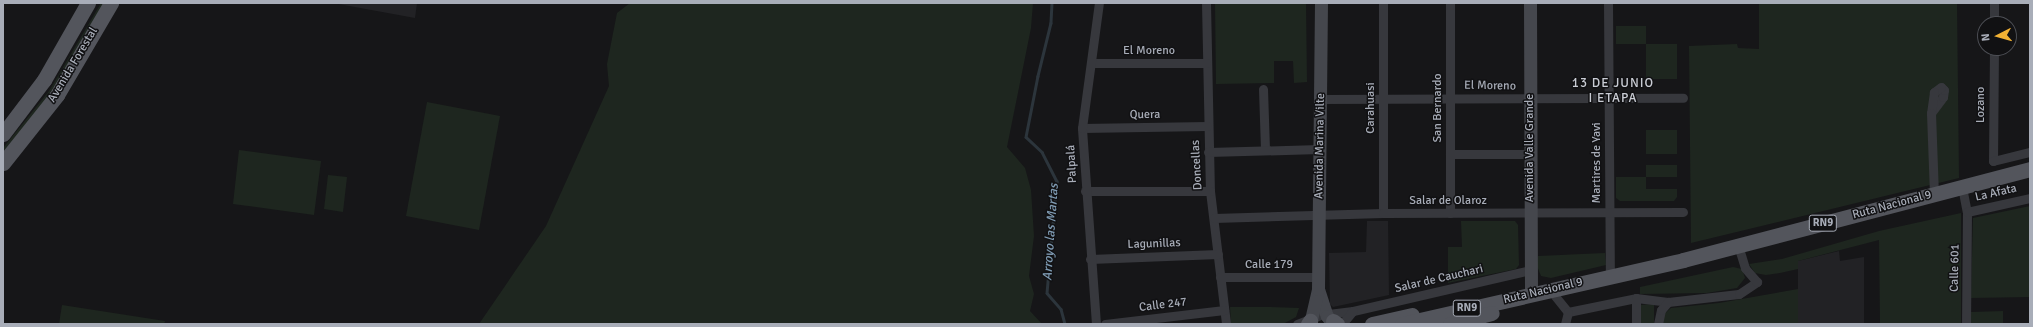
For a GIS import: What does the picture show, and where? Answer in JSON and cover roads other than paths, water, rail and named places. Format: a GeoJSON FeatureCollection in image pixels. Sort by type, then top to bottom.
{"type":"FeatureCollection","features":[{"type":"Feature","properties":{"kind":"main road","name":"Avenida Forestal"},"geometry":{"type":"LineString","coordinates":[[3,134],[44,80],[88,3]]}},
{"type":"Feature","properties":{"kind":"main road","name":"Avenida Forestal"},"geometry":{"type":"LineString","coordinates":[[3,163],[57,95],[111,3]]}},
{"type":"Feature","properties":{"kind":"main road","name":"Ruta Nacional 9"},"geometry":{"type":"LineString","coordinates":[[1450,318],[1531,293],[1684,260],[2030,169]]}},
{"type":"Feature","properties":{"kind":"main road","name":"Ruta Nacional 9"},"geometry":{"type":"LineString","coordinates":[[1402,324],[1450,318],[1555,296],[1652,272],[1684,260]]}},
{"type":"Feature","properties":{"kind":"main road"},"geometry":{"type":"LineString","coordinates":[[1372,324],[1432,311],[1450,318]]}},
{"type":"Feature","properties":{"kind":"street","name":"Palpalá"},"geometry":{"type":"LineString","coordinates":[[1096,324],[1090,258],[1082,128],[1085,94],[1092,63],[1099,3]]}},
{"type":"Feature","properties":{"kind":"street","name":"Doncellas"},"geometry":{"type":"LineString","coordinates":[[1206,3],[1207,126],[1210,191],[1226,324]]}},
{"type":"Feature","properties":{"kind":"street","name":"Avenida Marina Vilte"},"geometry":{"type":"LineString","coordinates":[[1306,323],[1319,283],[1320,3]]}},
{"type":"Feature","properties":{"kind":"street","name":"Carahuasi"},"geometry":{"type":"LineString","coordinates":[[1383,3],[1383,213]]}},
{"type":"Feature","properties":{"kind":"street","name":"San Bernardo"},"geometry":{"type":"LineString","coordinates":[[1450,3],[1450,213]]}},
{"type":"Feature","properties":{"kind":"street","name":"Avenida Valle Grande"},"geometry":{"type":"LineString","coordinates":[[1530,3],[1531,293]]}},
{"type":"Feature","properties":{"kind":"street","name":"Martires de Yavi"},"geometry":{"type":"LineString","coordinates":[[1608,3],[1610,275]]}},
{"type":"Feature","properties":{"kind":"street"},"geometry":{"type":"LineString","coordinates":[[1994,3],[1994,16]]}},
{"type":"Feature","properties":{"kind":"street","name":"Lozano"},"geometry":{"type":"LineString","coordinates":[[1994,56],[1993,161],[2030,152]]}},
{"type":"Feature","properties":{"kind":"street","name":"El Moreno"},"geometry":{"type":"LineString","coordinates":[[1092,63],[1206,63]]}},
{"type":"Feature","properties":{"kind":"street"},"geometry":{"type":"LineString","coordinates":[[1263,89],[1265,150]]}},
{"type":"Feature","properties":{"kind":"street","name":"El Moreno"},"geometry":{"type":"LineString","coordinates":[[1320,99],[1530,99],[1609,97],[1683,98]]}},
{"type":"Feature","properties":{"kind":"street"},"geometry":{"type":"LineString","coordinates":[[1931,113],[1934,194]]}},
{"type":"Feature","properties":{"kind":"street","name":"Quera"},"geometry":{"type":"LineString","coordinates":[[1082,128],[1207,126]]}},
{"type":"Feature","properties":{"kind":"street"},"geometry":{"type":"LineString","coordinates":[[1208,152],[1319,149]]}},
{"type":"Feature","properties":{"kind":"street"},"geometry":{"type":"LineString","coordinates":[[1450,154],[1530,154]]}},
{"type":"Feature","properties":{"kind":"street","name":"Calle 601"},"geometry":{"type":"LineString","coordinates":[[1962,187],[1967,212],[1966,324]]}},
{"type":"Feature","properties":{"kind":"street"},"geometry":{"type":"LineString","coordinates":[[1086,191],[1210,191]]}},
{"type":"Feature","properties":{"kind":"street","name":"La Afata"},"geometry":{"type":"LineString","coordinates":[[1967,212],[2030,198]]}},
{"type":"Feature","properties":{"kind":"street","name":"Salar de Olaroz"},"geometry":{"type":"LineString","coordinates":[[1214,218],[1383,213],[1609,211],[1683,212]]}},
{"type":"Feature","properties":{"kind":"street"},"geometry":{"type":"LineString","coordinates":[[1568,312],[1636,298],[1668,302],[1739,294],[1757,282],[1745,268],[1738,245]]}},
{"type":"Feature","properties":{"kind":"street","name":"Lagunillas"},"geometry":{"type":"LineString","coordinates":[[1090,258],[1218,254]]}},
{"type":"Feature","properties":{"kind":"street","name":"Salar de Cauchari"},"geometry":{"type":"LineString","coordinates":[[1306,323],[1316,317],[1334,322],[1353,311],[1530,270]]}},
{"type":"Feature","properties":{"kind":"street","name":"Calle 179"},"geometry":{"type":"LineString","coordinates":[[1220,277],[1319,283]]}},
{"type":"Feature","properties":{"kind":"street","name":"Avenida Marina Vilte"},"geometry":{"type":"LineString","coordinates":[[1319,283],[1334,322]]}},
{"type":"Feature","properties":{"kind":"street"},"geometry":{"type":"LineString","coordinates":[[1555,296],[1568,312]]}},
{"type":"Feature","properties":{"kind":"street"},"geometry":{"type":"LineString","coordinates":[[1636,298],[1636,324]]}},
{"type":"Feature","properties":{"kind":"street"},"geometry":{"type":"LineString","coordinates":[[1658,324],[1661,310],[1668,302]]}},
{"type":"Feature","properties":{"kind":"street","name":"Calle 247"},"geometry":{"type":"LineString","coordinates":[[1105,324],[1224,310]]}},
{"type":"Feature","properties":{"kind":"street"},"geometry":{"type":"LineString","coordinates":[[1334,322],[1353,311]]}},
{"type":"Feature","properties":{"kind":"street"},"geometry":{"type":"LineString","coordinates":[[1565,324],[1568,312]]}},
{"type":"Feature","properties":{"kind":"waterway","name":"Arroyo las Martas"},"geometry":{"type":"LineString","coordinates":[[1052,3],[1051,23],[1038,76],[1026,137],[1042,152],[1057,181],[1047,293],[1061,309],[1065,324]]}},
{"type":"Feature","properties":{"kind":"district","name":"13 DE JUNIO I ETAPA"},"geometry":{"type":"Point","coordinates":[1613,92]}}]}
